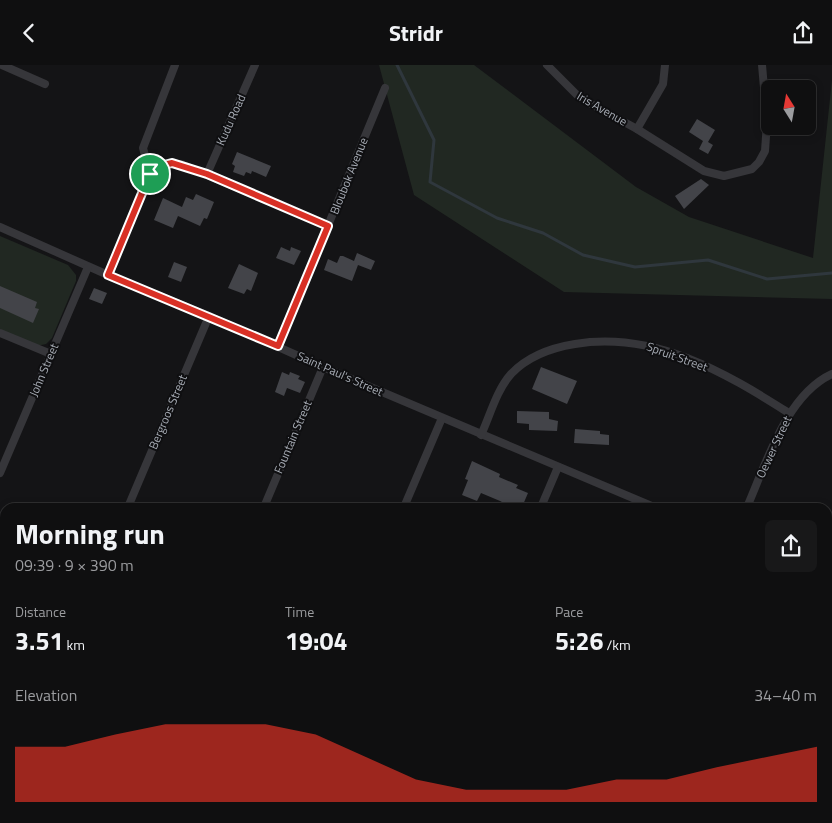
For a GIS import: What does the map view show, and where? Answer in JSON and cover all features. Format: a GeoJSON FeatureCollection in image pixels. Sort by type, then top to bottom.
{"type":"FeatureCollection","features":[{"type":"Feature","properties":{"kind":"street"},"geometry":{"type":"LineString","coordinates":[[2,65],[45,84]]}},
{"type":"Feature","properties":{"kind":"street"},"geometry":{"type":"LineString","coordinates":[[150,174],[143,148],[175,65]]}},
{"type":"Feature","properties":{"kind":"street","name":"Kudu Road"},"geometry":{"type":"LineString","coordinates":[[207,174],[255,65]]}},
{"type":"Feature","properties":{"kind":"street","name":"Iris Avenue"},"geometry":{"type":"LineString","coordinates":[[547,65],[575,95],[637,129],[708,173],[728,175],[752,169],[759,162],[766,144],[762,65]]}},
{"type":"Feature","properties":{"kind":"street"},"geometry":{"type":"LineString","coordinates":[[637,129],[663,84],[665,65]]}},
{"type":"Feature","properties":{"kind":"street","name":"Bloubok Avenue"},"geometry":{"type":"LineString","coordinates":[[278,346],[385,88]]}},
{"type":"Feature","properties":{"kind":"street"},"geometry":{"type":"LineString","coordinates":[[108,275],[150,174],[160,166],[172,163],[207,174],[328,226]]}},
{"type":"Feature","properties":{"kind":"street","name":"Saint Paul's Street"},"geometry":{"type":"LineString","coordinates":[[0,227],[88,267],[209,316],[481,435],[644,503]]}},
{"type":"Feature","properties":{"kind":"street","name":"John Street"},"geometry":{"type":"LineString","coordinates":[[0,473],[88,267]]}},
{"type":"Feature","properties":{"kind":"street","name":"Bergroos Street"},"geometry":{"type":"LineString","coordinates":[[130,503],[209,316]]}},
{"type":"Feature","properties":{"kind":"street"},"geometry":{"type":"LineString","coordinates":[[0,333],[51,355]]}},
{"type":"Feature","properties":{"kind":"street","name":"Spruit Street"},"geometry":{"type":"LineString","coordinates":[[481,435],[501,389],[517,369],[534,356],[554,348],[587,342],[631,342],[671,352],[729,377],[789,413]]}},
{"type":"Feature","properties":{"kind":"street","name":"Fountain Street"},"geometry":{"type":"LineString","coordinates":[[266,503],[323,367]]}},
{"type":"Feature","properties":{"kind":"street","name":"Oewer Street"},"geometry":{"type":"LineString","coordinates":[[749,503],[789,413],[812,388],[832,374]]}},
{"type":"Feature","properties":{"kind":"street"},"geometry":{"type":"LineString","coordinates":[[406,503],[442,418]]}},
{"type":"Feature","properties":{"kind":"street"},"geometry":{"type":"LineString","coordinates":[[543,503],[558,467]]}},
{"type":"Feature","properties":{"kind":"shaded area"},"geometry":{"type":"Polygon","coordinates":[[[379,65],[474,65],[636,187],[689,217],[813,258],[832,80],[832,299],[564,292],[414,195],[379,65]]]}},
{"type":"Feature","properties":{"kind":"shaded area"},"geometry":{"type":"Polygon","coordinates":[[[0,236],[68,265],[76,275],[76,281],[52,338],[46,344],[36,346],[0,330],[0,236]]]}},
{"type":"Feature","properties":{"kind":"building"},"geometry":{"type":"Polygon","coordinates":[[[697,119],[715,130],[708,142],[713,145],[708,154],[699,149],[703,141],[689,132],[697,119]]]}},
{"type":"Feature","properties":{"kind":"building"},"geometry":{"type":"Polygon","coordinates":[[[237,152],[271,166],[266,177],[252,171],[251,174],[246,172],[244,176],[233,172],[235,166],[232,164],[237,152]]]}},
{"type":"Feature","properties":{"kind":"building"},"geometry":{"type":"Polygon","coordinates":[[[701,179],[709,185],[684,209],[675,196],[701,179]]]}},
{"type":"Feature","properties":{"kind":"building"},"geometry":{"type":"Polygon","coordinates":[[[196,194],[214,202],[207,219],[204,218],[200,226],[178,216],[173,228],[154,220],[163,198],[182,207],[186,197],[193,200],[196,194]]]}},
{"type":"Feature","properties":{"kind":"building"},"geometry":{"type":"Polygon","coordinates":[[[281,247],[290,251],[291,247],[301,251],[294,265],[276,258],[281,247]]]}},
{"type":"Feature","properties":{"kind":"building"},"geometry":{"type":"Polygon","coordinates":[[[357,253],[375,261],[371,270],[358,265],[352,281],[324,270],[328,259],[337,263],[340,256],[343,256],[354,261],[357,253]]]}},
{"type":"Feature","properties":{"kind":"building"},"geometry":{"type":"Polygon","coordinates":[[[174,262],[187,267],[181,282],[168,277],[174,262]]]}},
{"type":"Feature","properties":{"kind":"building"},"geometry":{"type":"Polygon","coordinates":[[[239,264],[258,273],[251,291],[247,289],[244,294],[228,288],[239,264]]]}},
{"type":"Feature","properties":{"kind":"building"},"geometry":{"type":"Polygon","coordinates":[[[0,286],[37,302],[35,308],[39,309],[33,323],[0,308],[0,286]]]}},
{"type":"Feature","properties":{"kind":"building"},"geometry":{"type":"Polygon","coordinates":[[[94,288],[107,293],[102,304],[89,299],[94,288]]]}},
{"type":"Feature","properties":{"kind":"building"},"geometry":{"type":"Polygon","coordinates":[[[541,367],[577,381],[567,404],[532,389],[541,367]]]}},
{"type":"Feature","properties":{"kind":"building"},"geometry":{"type":"Polygon","coordinates":[[[282,372],[289,375],[290,372],[300,376],[298,379],[305,382],[300,393],[287,388],[284,396],[275,392],[282,372]]]}},
{"type":"Feature","properties":{"kind":"building"},"geometry":{"type":"Polygon","coordinates":[[[517,411],[549,412],[549,419],[558,421],[557,431],[529,430],[529,424],[517,423],[517,411]]]}},
{"type":"Feature","properties":{"kind":"building"},"geometry":{"type":"Polygon","coordinates":[[[575,429],[600,431],[600,434],[609,435],[609,445],[574,443],[575,429]]]}},
{"type":"Feature","properties":{"kind":"building"},"geometry":{"type":"Polygon","coordinates":[[[472,461],[500,474],[499,477],[518,485],[516,488],[528,493],[524,503],[504,503],[481,493],[477,501],[462,495],[468,480],[465,479],[472,461]]]}},
{"type":"Feature","properties":{"kind":"waterway"},"geometry":{"type":"LineString","coordinates":[[397,65],[434,140],[430,182],[497,218],[543,233],[583,255],[635,267],[708,260],[767,279],[832,273]]}},
{"type":"Feature","properties":{"kind":"route"},"geometry":{"type":"LineString","coordinates":[[165,164],[181,164],[328,226],[278,346],[108,275],[150,174],[165,164]]}}]}
